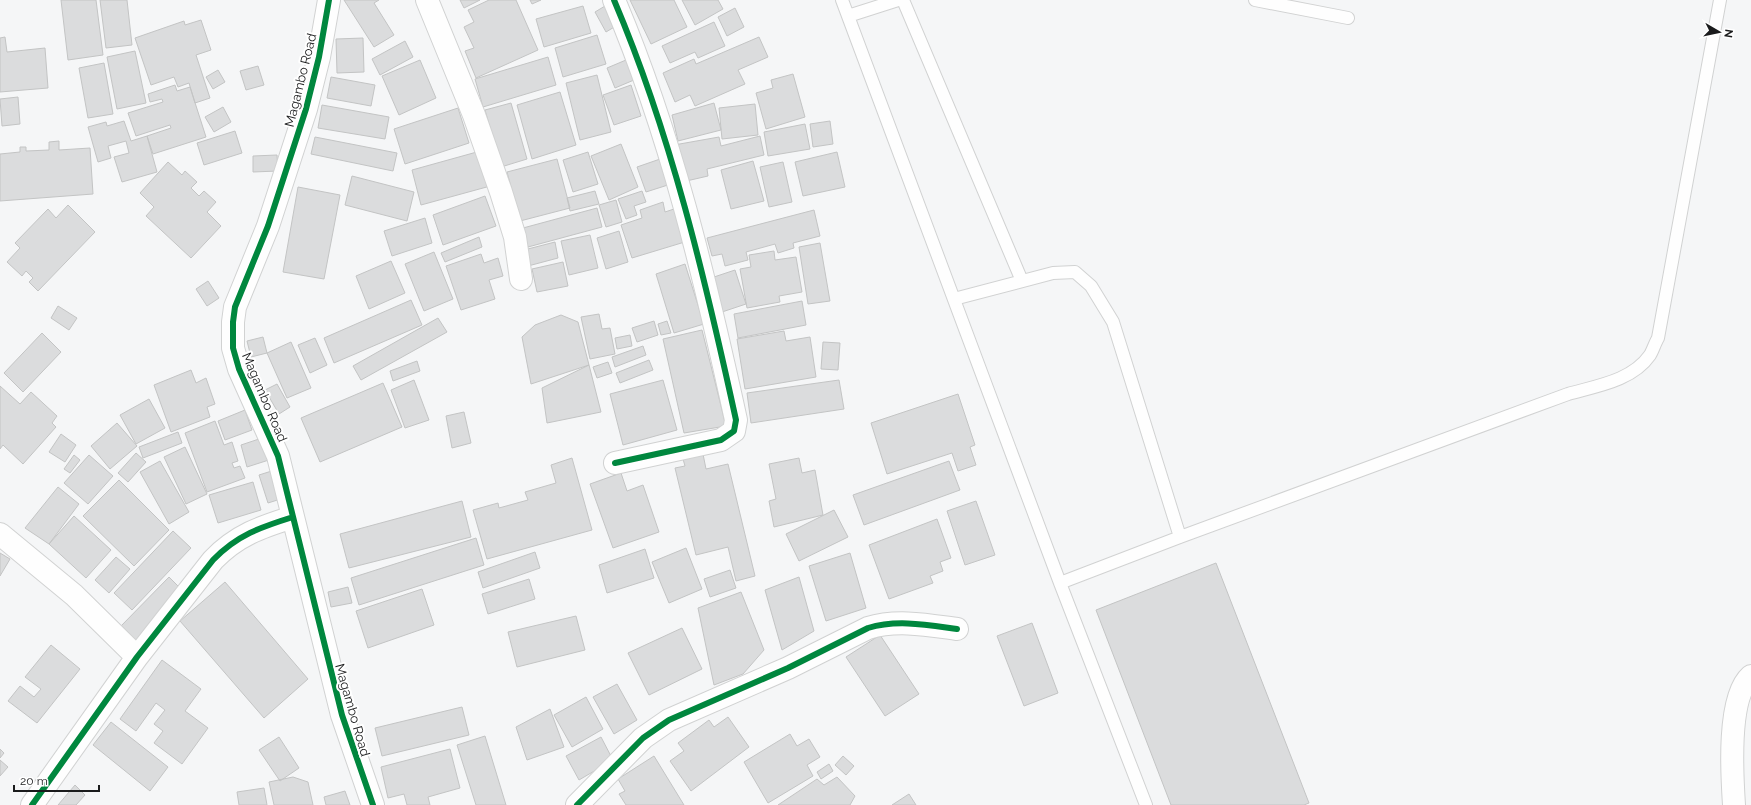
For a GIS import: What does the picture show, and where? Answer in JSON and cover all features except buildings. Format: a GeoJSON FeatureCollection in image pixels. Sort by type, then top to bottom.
{"type":"FeatureCollection","features":[{"type":"Feature","properties":{"kind":"street","name":"Magambo Road"},"geometry":{"type":"LineString","coordinates":[[329,0],[319,57],[306,109],[268,226],[235,307],[232,322],[233,348],[239,369],[278,456],[342,715],[373,805]]}},
{"type":"Feature","properties":{"kind":"street"},"geometry":{"type":"LineString","coordinates":[[427,0],[474,115],[502,192],[515,237],[521,279]]}},
{"type":"Feature","properties":{"kind":"street"},"geometry":{"type":"LineString","coordinates":[[614,0],[629,35],[660,124],[703,276],[736,420],[734,431],[721,440],[615,463]]}},
{"type":"Feature","properties":{"kind":"street"},"geometry":{"type":"LineString","coordinates":[[32,805],[137,657],[202,572],[224,548],[251,531],[293,517]]}},
{"type":"Feature","properties":{"kind":"street"},"geometry":{"type":"LineString","coordinates":[[0,534],[74,595],[137,657]]}},
{"type":"Feature","properties":{"kind":"street"},"geometry":{"type":"LineString","coordinates":[[577,805],[642,738],[668,720],[788,668],[868,628],[882,624],[903,623],[957,629]]}},
{"type":"Feature","properties":{"kind":"street"},"geometry":{"type":"LineString","coordinates":[[1734,805],[1732,773],[1734,724],[1739,698],[1747,679],[1751,676]]}},
{"type":"Feature","properties":{"kind":"lane"},"geometry":{"type":"LineString","coordinates":[[842,0],[1060,583],[1146,805]]}},
{"type":"Feature","properties":{"kind":"lane"},"geometry":{"type":"LineString","coordinates":[[848,16],[898,0]]}},
{"type":"Feature","properties":{"kind":"lane"},"geometry":{"type":"LineString","coordinates":[[903,0],[1022,281]]}},
{"type":"Feature","properties":{"kind":"lane"},"geometry":{"type":"LineString","coordinates":[[1255,0],[1348,18]]}},
{"type":"Feature","properties":{"kind":"lane"},"geometry":{"type":"LineString","coordinates":[[1060,583],[1180,537],[1568,394],[1620,378],[1636,368],[1649,355],[1658,338],[1720,0]]}},
{"type":"Feature","properties":{"kind":"lane"},"geometry":{"type":"LineString","coordinates":[[954,299],[1053,273],[1075,272],[1091,286],[1113,322],[1180,537]]}},
{"type":"Feature","properties":{"kind":"cycle path"},"geometry":{"type":"LineString","coordinates":[[329,0],[319,57],[306,109],[268,226],[235,307],[233,322],[233,348],[239,369],[278,456],[342,715],[373,805]]}},
{"type":"Feature","properties":{"kind":"cycle path"},"geometry":{"type":"LineString","coordinates":[[614,0],[653,102],[685,207],[712,313],[736,420],[734,431],[721,440],[615,463]]}},
{"type":"Feature","properties":{"kind":"cycle path"},"geometry":{"type":"LineString","coordinates":[[32,805],[137,657],[213,560],[222,551],[240,538],[270,524],[293,517]]}},
{"type":"Feature","properties":{"kind":"cycle path"},"geometry":{"type":"LineString","coordinates":[[577,805],[643,738],[669,720],[788,668],[868,628],[879,625],[901,623],[957,629]]}}]}
